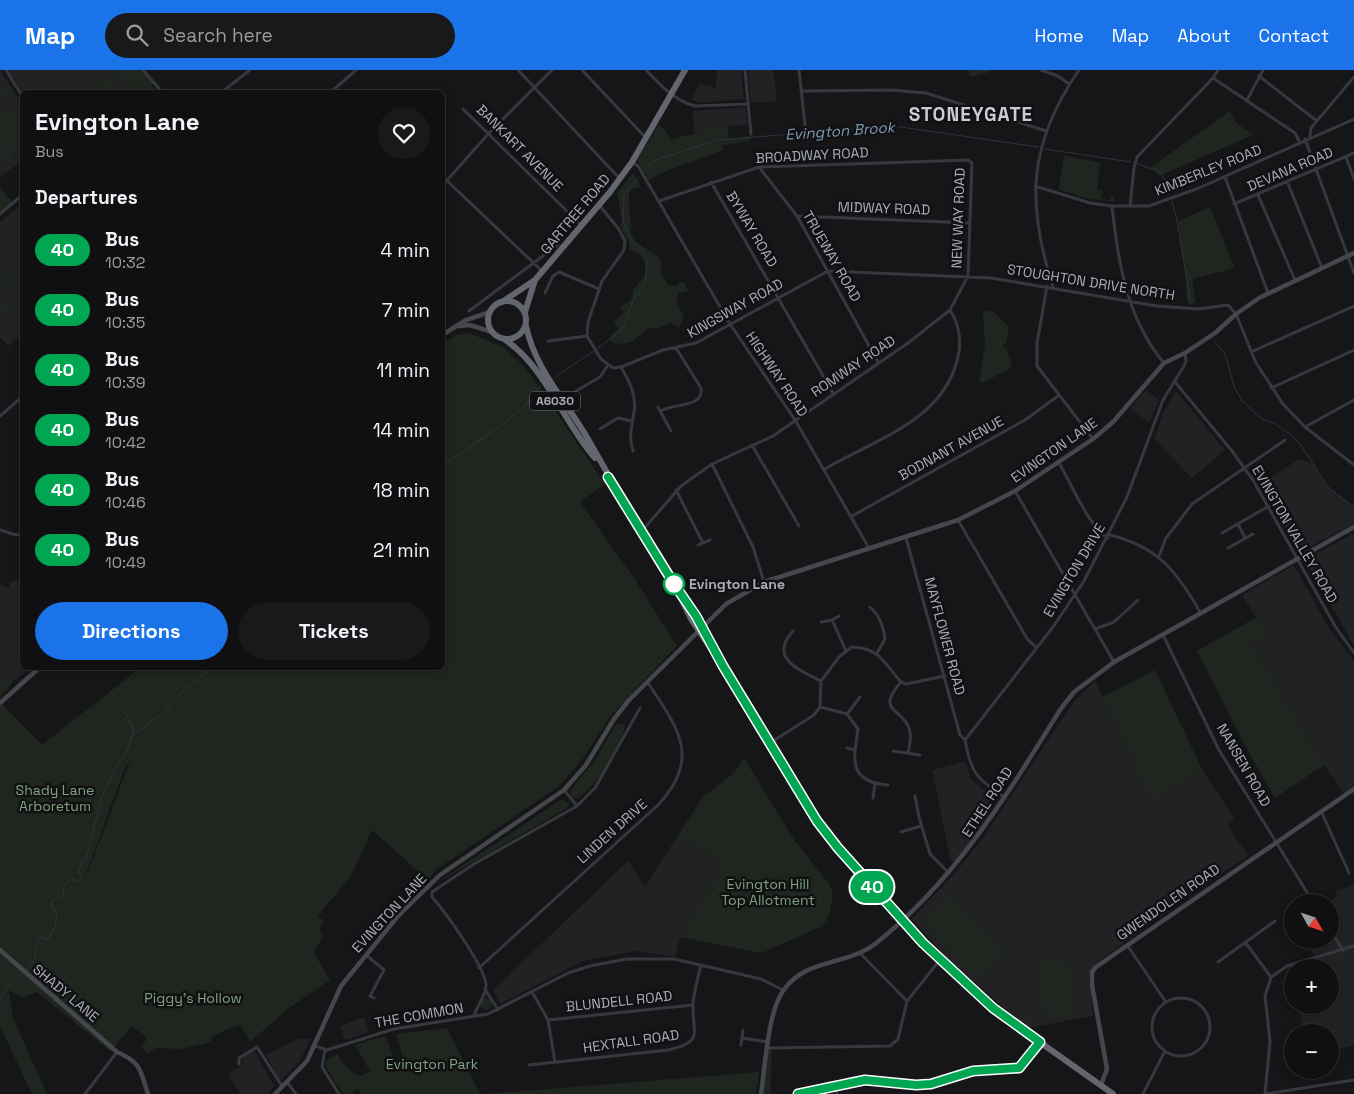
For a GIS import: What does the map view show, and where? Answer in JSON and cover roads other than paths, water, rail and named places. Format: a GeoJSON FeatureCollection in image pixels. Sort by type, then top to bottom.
{"type":"FeatureCollection","features":[{"type":"Feature","properties":{"kind":"highway","name":"GARTREE ROAD"},"geometry":{"type":"LineString","coordinates":[[502,302],[535,280],[620,179],[632,162],[685,70]]}},
{"type":"Feature","properties":{"kind":"highway","name":"GARTREE ROAD"},"geometry":{"type":"LineString","coordinates":[[525,312],[535,280]]}},
{"type":"Feature","properties":{"kind":"highway"},"geometry":{"type":"LineString","coordinates":[[502,302],[517,304],[525,312],[526,326],[515,338],[504,339],[492,332],[487,310],[502,302]]}},
{"type":"Feature","properties":{"kind":"highway","name":"A6030"},"geometry":{"type":"LineString","coordinates":[[526,326],[537,361],[588,438],[602,467],[770,743],[797,792],[817,821],[902,920],[940,959],[993,1008],[1113,1094]]}},
{"type":"Feature","properties":{"kind":"highway","name":"A6030"},"geometry":{"type":"LineString","coordinates":[[504,339],[531,364],[581,443],[602,467]]}},
{"type":"Feature","properties":{"kind":"street"},"geometry":{"type":"LineString","coordinates":[[6,70],[20,93]]}},
{"type":"Feature","properties":{"kind":"street"},"geometry":{"type":"LineString","coordinates":[[143,70],[160,90]]}},
{"type":"Feature","properties":{"kind":"street"},"geometry":{"type":"LineString","coordinates":[[225,90],[250,70]]}},
{"type":"Feature","properties":{"kind":"street"},"geometry":{"type":"LineString","coordinates":[[333,90],[356,70]]}},
{"type":"Feature","properties":{"kind":"street"},"geometry":{"type":"LineString","coordinates":[[518,70],[620,179]]}},
{"type":"Feature","properties":{"kind":"street"},"geometry":{"type":"LineString","coordinates":[[445,184],[489,133],[552,70]]}},
{"type":"Feature","properties":{"kind":"street"},"geometry":{"type":"LineString","coordinates":[[582,70],[646,138]]}},
{"type":"Feature","properties":{"kind":"street"},"geometry":{"type":"LineString","coordinates":[[646,70],[664,90],[695,106],[748,104]]}},
{"type":"Feature","properties":{"kind":"street"},"geometry":{"type":"LineString","coordinates":[[745,70],[751,134]]}},
{"type":"Feature","properties":{"kind":"street"},"geometry":{"type":"LineString","coordinates":[[799,70],[803,91],[805,125]]}},
{"type":"Feature","properties":{"kind":"street"},"geometry":{"type":"LineString","coordinates":[[1041,70],[1058,76],[1069,84]]}},
{"type":"Feature","properties":{"kind":"street"},"geometry":{"type":"LineString","coordinates":[[1053,287],[1038,240],[1035,186],[1039,158],[1046,131],[1069,84],[1079,70]]}},
{"type":"Feature","properties":{"kind":"street"},"geometry":{"type":"LineString","coordinates":[[1130,206],[1137,157],[1213,78],[1218,70]]}},
{"type":"Feature","properties":{"kind":"street"},"geometry":{"type":"LineString","coordinates":[[1246,100],[1263,70]]}},
{"type":"Feature","properties":{"kind":"street"},"geometry":{"type":"LineString","coordinates":[[1259,76],[1317,121]]}},
{"type":"Feature","properties":{"kind":"street"},"geometry":{"type":"LineString","coordinates":[[1310,137],[1311,128],[1354,77]]}},
{"type":"Feature","properties":{"kind":"street"},"geometry":{"type":"LineString","coordinates":[[1213,78],[1295,133],[1300,143]]}},
{"type":"Feature","properties":{"kind":"street"},"geometry":{"type":"LineString","coordinates":[[803,91],[891,90],[926,93],[1046,131]]}},
{"type":"Feature","properties":{"kind":"street","name":"BANKART AVENUE"},"geometry":{"type":"LineString","coordinates":[[463,108],[581,225]]}},
{"type":"Feature","properties":{"kind":"street","name":"KIMBERLEY ROAD"},"geometry":{"type":"LineString","coordinates":[[1035,186],[1090,203],[1112,206],[1149,206],[1225,176],[1300,143],[1305,139],[1354,119]]}},
{"type":"Feature","properties":{"kind":"street"},"geometry":{"type":"LineString","coordinates":[[1305,139],[1354,273]]}},
{"type":"Feature","properties":{"kind":"street","name":"DEVANA ROAD"},"geometry":{"type":"LineString","coordinates":[[1234,204],[1354,153]]}},
{"type":"Feature","properties":{"kind":"street"},"geometry":{"type":"LineString","coordinates":[[1346,157],[1354,179]]}},
{"type":"Feature","properties":{"kind":"street","name":"BROADWAY ROAD"},"geometry":{"type":"LineString","coordinates":[[659,201],[759,167],[971,161]]}},
{"type":"Feature","properties":{"kind":"street","name":"NEW WAY ROAD"},"geometry":{"type":"LineString","coordinates":[[968,276],[971,161]]}},
{"type":"Feature","properties":{"kind":"street","name":"HIGHWAY ROAD"},"geometry":{"type":"LineString","coordinates":[[632,162],[638,166],[730,324],[795,420],[870,549]]}},
{"type":"Feature","properties":{"kind":"street","name":"TRUEWAY ROAD"},"geometry":{"type":"LineString","coordinates":[[759,167],[797,216],[878,362]]}},
{"type":"Feature","properties":{"kind":"street"},"geometry":{"type":"LineString","coordinates":[[1225,176],[1268,293]]}},
{"type":"Feature","properties":{"kind":"street"},"geometry":{"type":"LineString","coordinates":[[445,178],[543,271]]}},
{"type":"Feature","properties":{"kind":"street"},"geometry":{"type":"LineString","coordinates":[[1287,181],[1322,268]]}},
{"type":"Feature","properties":{"kind":"street","name":"BYWAY ROAD"},"geometry":{"type":"LineString","coordinates":[[711,182],[833,392]]}},
{"type":"Feature","properties":{"kind":"street"},"geometry":{"type":"LineString","coordinates":[[1258,195],[1295,280]]}},
{"type":"Feature","properties":{"kind":"street"},"geometry":{"type":"LineString","coordinates":[[0,214],[20,197]]}},
{"type":"Feature","properties":{"kind":"street"},"geometry":{"type":"LineString","coordinates":[[599,205],[618,228],[625,241],[624,250],[604,277],[599,289],[588,322],[587,336],[597,353],[608,365],[621,367],[633,393],[634,412],[630,442],[633,451]]}},
{"type":"Feature","properties":{"kind":"street"},"geometry":{"type":"LineString","coordinates":[[1112,206],[1117,244],[1130,302],[1148,344],[1164,363]]}},
{"type":"Feature","properties":{"kind":"street","name":"MIDWAY ROAD"},"geometry":{"type":"LineString","coordinates":[[797,216],[970,222]]}},
{"type":"Feature","properties":{"kind":"street","name":"GARTREE ROAD"},"geometry":{"type":"LineString","coordinates":[[469,311],[535,264],[559,244]]}},
{"type":"Feature","properties":{"kind":"street","name":"EVINGTON LANE"},"geometry":{"type":"LineString","coordinates":[[275,1094],[303,1067],[315,1046],[333,998],[365,954],[406,908],[440,875],[564,790],[586,766],[614,719],[726,604],[764,582],[958,520],[1015,491],[1094,439],[1113,422],[1164,363],[1185,353],[1215,333],[1236,314],[1268,293],[1354,253]]}},
{"type":"Feature","properties":{"kind":"street","name":"KINGSWAY ROAD"},"geometry":{"type":"LineString","coordinates":[[621,367],[651,354],[696,343],[828,271],[968,276]]}},
{"type":"Feature","properties":{"kind":"street"},"geometry":{"type":"LineString","coordinates":[[545,293],[553,276],[559,272],[599,289]]}},
{"type":"Feature","properties":{"kind":"street","name":"STOUGHTON DRIVE NORTH"},"geometry":{"type":"LineString","coordinates":[[968,276],[1047,286],[1130,302],[1198,309],[1228,305],[1236,314]]}},
{"type":"Feature","properties":{"kind":"street","name":"ROMWAY ROAD"},"geometry":{"type":"LineString","coordinates":[[642,531],[676,490],[712,464],[773,436],[833,392],[908,343],[950,310],[968,276]]}},
{"type":"Feature","properties":{"kind":"street"},"geometry":{"type":"LineString","coordinates":[[1047,286],[1036,354],[1037,366],[1058,396],[1094,439]]}},
{"type":"Feature","properties":{"kind":"street"},"geometry":{"type":"LineString","coordinates":[[445,333],[487,310],[479,304]]}},
{"type":"Feature","properties":{"kind":"street"},"geometry":{"type":"LineString","coordinates":[[1251,352],[1354,306]]}},
{"type":"Feature","properties":{"kind":"street"},"geometry":{"type":"LineString","coordinates":[[824,469],[912,422],[937,399],[954,372],[959,354],[960,341],[956,320],[950,310]]}},
{"type":"Feature","properties":{"kind":"street"},"geometry":{"type":"LineString","coordinates":[[1236,314],[1251,352],[1271,388],[1305,427],[1354,465]]}},
{"type":"Feature","properties":{"kind":"street"},"geometry":{"type":"LineString","coordinates":[[456,326],[470,326],[492,332]]}},
{"type":"Feature","properties":{"kind":"street"},"geometry":{"type":"LineString","coordinates":[[548,341],[587,336]]}},
{"type":"Feature","properties":{"kind":"street"},"geometry":{"type":"LineString","coordinates":[[671,431],[659,409],[672,405],[693,403],[700,398],[702,393],[701,388],[676,348]]}},
{"type":"Feature","properties":{"kind":"street"},"geometry":{"type":"LineString","coordinates":[[1271,388],[1354,350]]}},
{"type":"Feature","properties":{"kind":"street","name":"EVINGTON DRIVE"},"geometry":{"type":"LineString","coordinates":[[965,740],[1075,595],[1109,536],[1130,489],[1159,410],[1186,361],[1185,353]]}},
{"type":"Feature","properties":{"kind":"street"},"geometry":{"type":"LineString","coordinates":[[576,391],[600,377],[608,365]]}},
{"type":"Feature","properties":{"kind":"street","name":"EVINGTON VALLEY ROAD"},"geometry":{"type":"LineString","coordinates":[[1175,382],[1243,468],[1269,506],[1294,560],[1354,653]]}},
{"type":"Feature","properties":{"kind":"street","name":"BODNANT AVENUE"},"geometry":{"type":"LineString","coordinates":[[852,516],[1025,420],[1058,396]]}},
{"type":"Feature","properties":{"kind":"street"},"geometry":{"type":"LineString","coordinates":[[0,416],[20,399]]}},
{"type":"Feature","properties":{"kind":"street"},"geometry":{"type":"LineString","coordinates":[[1305,427],[1354,400]]}},
{"type":"Feature","properties":{"kind":"street"},"geometry":{"type":"LineString","coordinates":[[600,429],[618,418],[632,421]]}},
{"type":"Feature","properties":{"kind":"street"},"geometry":{"type":"LineString","coordinates":[[1159,556],[1166,538],[1192,504],[1285,440]]}},
{"type":"Feature","properties":{"kind":"street"},"geometry":{"type":"LineString","coordinates":[[752,445],[799,526]]}},
{"type":"Feature","properties":{"kind":"street"},"geometry":{"type":"LineString","coordinates":[[1059,463],[1100,532],[1109,536],[1126,539],[1159,556],[1182,581],[1200,612]]}},
{"type":"Feature","properties":{"kind":"street"},"geometry":{"type":"LineString","coordinates":[[712,464],[753,547],[764,582]]}},
{"type":"Feature","properties":{"kind":"street"},"geometry":{"type":"LineString","coordinates":[[676,490],[703,543]]}},
{"type":"Feature","properties":{"kind":"street"},"geometry":{"type":"LineString","coordinates":[[1015,491],[1114,662]]}},
{"type":"Feature","properties":{"kind":"street"},"geometry":{"type":"LineString","coordinates":[[1222,533],[1269,506]]}},
{"type":"Feature","properties":{"kind":"street"},"geometry":{"type":"LineString","coordinates":[[958,520],[1028,640],[1036,647]]}},
{"type":"Feature","properties":{"kind":"street"},"geometry":{"type":"LineString","coordinates":[[1238,524],[1245,538]]}},
{"type":"Feature","properties":{"kind":"street","name":"ETHEL ROAD"},"geometry":{"type":"LineString","coordinates":[[760,1094],[774,1010],[783,990],[798,975],[811,967],[860,953],[876,943],[949,874],[979,836],[1060,710],[1074,692],[1114,662],[1354,527]]}},
{"type":"Feature","properties":{"kind":"street"},"geometry":{"type":"LineString","coordinates":[[0,530],[20,534]]}},
{"type":"Feature","properties":{"kind":"street"},"geometry":{"type":"LineString","coordinates":[[1228,548],[1253,534]]}},
{"type":"Feature","properties":{"kind":"street","name":"MAYFLOWER ROAD"},"geometry":{"type":"LineString","coordinates":[[906,538],[960,734],[965,740]]}},
{"type":"Feature","properties":{"kind":"street"},"geometry":{"type":"LineString","coordinates":[[698,545],[710,540]]}},
{"type":"Feature","properties":{"kind":"street"},"geometry":{"type":"LineString","coordinates":[[1095,629],[1114,622],[1138,600]]}},
{"type":"Feature","properties":{"kind":"street"},"geometry":{"type":"LineString","coordinates":[[870,607],[877,613],[883,625],[885,639],[877,653]]}},
{"type":"Feature","properties":{"kind":"street"},"geometry":{"type":"LineString","coordinates":[[822,622],[839,616]]}},
{"type":"Feature","properties":{"kind":"street"},"geometry":{"type":"LineString","coordinates":[[832,620],[833,627],[846,651]]}},
{"type":"Feature","properties":{"kind":"street"},"geometry":{"type":"LineString","coordinates":[[794,631],[786,639],[784,653],[789,664],[821,681]]}},
{"type":"Feature","properties":{"kind":"street","name":"NANSEN ROAD"},"geometry":{"type":"LineString","coordinates":[[1163,634],[1219,750],[1308,894]]}},
{"type":"Feature","properties":{"kind":"street"},"geometry":{"type":"LineString","coordinates":[[770,743],[801,726],[814,716],[820,708],[821,681],[846,651],[852,648],[863,648],[877,653],[900,682],[912,684],[945,676]]}},
{"type":"Feature","properties":{"kind":"street"},"geometry":{"type":"LineString","coordinates":[[0,703],[37,670]]}},
{"type":"Feature","properties":{"kind":"street"},"geometry":{"type":"LineString","coordinates":[[900,682],[892,691],[890,701],[892,709],[907,724],[911,731],[908,753]]}},
{"type":"Feature","properties":{"kind":"street","name":"LINDEN DRIVE"},"geometry":{"type":"LineString","coordinates":[[479,968],[658,805],[676,781],[682,764],[680,736],[648,683]]}},
{"type":"Feature","properties":{"kind":"street"},"geometry":{"type":"LineString","coordinates":[[847,714],[860,697]]}},
{"type":"Feature","properties":{"kind":"street","name":"EVINGTON LANE"},"geometry":{"type":"LineString","coordinates":[[479,968],[432,892],[436,887],[577,806],[594,788],[640,708]]}},
{"type":"Feature","properties":{"kind":"street"},"geometry":{"type":"LineString","coordinates":[[820,708],[847,714],[858,729],[854,765],[857,771],[867,782],[888,785]]}},
{"type":"Feature","properties":{"kind":"street"},"geometry":{"type":"LineString","coordinates":[[965,740],[971,770],[981,782],[1004,797]]}},
{"type":"Feature","properties":{"kind":"street"},"geometry":{"type":"LineString","coordinates":[[847,748],[855,750]]}},
{"type":"Feature","properties":{"kind":"street"},"geometry":{"type":"LineString","coordinates":[[893,751],[920,755]]}},
{"type":"Feature","properties":{"kind":"street"},"geometry":{"type":"LineString","coordinates":[[873,798],[875,784]]}},
{"type":"Feature","properties":{"kind":"street","name":"GWENDOLEN ROAD"},"geometry":{"type":"LineString","coordinates":[[1102,1085],[1107,1069],[1092,985],[1092,972],[1101,962],[1354,788]]}},
{"type":"Feature","properties":{"kind":"street"},"geometry":{"type":"LineString","coordinates":[[564,790],[577,806]]}},
{"type":"Feature","properties":{"kind":"street"},"geometry":{"type":"LineString","coordinates":[[915,796],[921,826],[930,854],[949,874]]}},
{"type":"Feature","properties":{"kind":"street"},"geometry":{"type":"LineString","coordinates":[[1321,811],[1348,873]]}},
{"type":"Feature","properties":{"kind":"street"},"geometry":{"type":"LineString","coordinates":[[901,832],[921,826]]}},
{"type":"Feature","properties":{"kind":"street"},"geometry":{"type":"LineString","coordinates":[[1218,962],[1275,921]]}},
{"type":"Feature","properties":{"kind":"street"},"geometry":{"type":"LineString","coordinates":[[1245,942],[1271,977]]}},
{"type":"Feature","properties":{"kind":"street"},"geometry":{"type":"LineString","coordinates":[[1339,944],[1343,950]]}},
{"type":"Feature","properties":{"kind":"street"},"geometry":{"type":"LineString","coordinates":[[1126,945],[1166,1002]]}},
{"type":"Feature","properties":{"kind":"street"},"geometry":{"type":"LineString","coordinates":[[1354,946],[1287,966],[1271,977],[1265,996],[1270,1049],[1265,1094],[1354,1080]]}},
{"type":"Feature","properties":{"kind":"street","name":"SHADY LANE"},"geometry":{"type":"LineString","coordinates":[[0,950],[117,1052],[138,1064],[148,1094]]}},
{"type":"Feature","properties":{"kind":"street"},"geometry":{"type":"LineString","coordinates":[[860,953],[907,1001]]}},
{"type":"Feature","properties":{"kind":"street"},"geometry":{"type":"LineString","coordinates":[[365,954],[384,970],[370,996],[374,998]]}},
{"type":"Feature","properties":{"kind":"street","name":"THE COMMON"},"geometry":{"type":"LineString","coordinates":[[325,1050],[394,1028],[474,1016],[498,1010],[568,973],[610,961],[656,958],[702,965],[761,979],[783,990]]}},
{"type":"Feature","properties":{"kind":"street"},"geometry":{"type":"LineString","coordinates":[[768,1048],[890,1046],[898,1039],[907,1001],[940,959]]}},
{"type":"Feature","properties":{"kind":"street","name":"HEXTALL ROAD"},"geometry":{"type":"LineString","coordinates":[[554,1062],[683,1047],[696,1034],[693,1005],[702,965]]}},
{"type":"Feature","properties":{"kind":"street"},"geometry":{"type":"LineString","coordinates":[[474,1016],[486,984],[479,968]]}},
{"type":"Feature","properties":{"kind":"street"},"geometry":{"type":"LineString","coordinates":[[485,989],[498,1010]]}},
{"type":"Feature","properties":{"kind":"street"},"geometry":{"type":"LineString","coordinates":[[529,1065],[554,1062],[548,1020],[532,992]]}},
{"type":"Feature","properties":{"kind":"street"},"geometry":{"type":"LineString","coordinates":[[1176,998],[1191,999],[1201,1005],[1208,1014],[1210,1026],[1206,1042],[1199,1050],[1181,1056],[1165,1051],[1155,1040],[1152,1029],[1156,1011],[1166,1002],[1176,998]]}},
{"type":"Feature","properties":{"kind":"street","name":"BLUNDELL ROAD"},"geometry":{"type":"LineString","coordinates":[[548,1020],[693,1005]]}},
{"type":"Feature","properties":{"kind":"street"},"geometry":{"type":"LineString","coordinates":[[741,1045],[743,1030]]}},
{"type":"Feature","properties":{"kind":"street"},"geometry":{"type":"LineString","coordinates":[[742,1038],[769,1042]]}},
{"type":"Feature","properties":{"kind":"street"},"geometry":{"type":"LineString","coordinates":[[798,1094],[816,1092],[836,1085],[871,1080],[916,1085],[931,1084],[973,1071],[1019,1068],[1040,1042]]}},
{"type":"Feature","properties":{"kind":"street"},"geometry":{"type":"LineString","coordinates":[[239,1064],[238,1057],[257,1046],[282,1086]]}},
{"type":"Feature","properties":{"kind":"street"},"geometry":{"type":"LineString","coordinates":[[315,1046],[325,1050],[322,1067],[339,1094]]}},
{"type":"Feature","properties":{"kind":"street"},"geometry":{"type":"LineString","coordinates":[[1143,1094],[1165,1051]]}},
{"type":"Feature","properties":{"kind":"street"},"geometry":{"type":"LineString","coordinates":[[87,1093],[117,1052]]}},
{"type":"Feature","properties":{"kind":"street"},"geometry":{"type":"LineString","coordinates":[[287,1081],[296,1094]]}},
{"type":"Feature","properties":{"kind":"street"},"geometry":{"type":"LineString","coordinates":[[836,1085],[837,1094]]}},
{"type":"Feature","properties":{"kind":"waterway","name":"Evington Brook"},"geometry":{"type":"LineString","coordinates":[[647,168],[653,161],[717,140],[894,126],[1038,147]]}},
{"type":"Feature","properties":{"kind":"waterway","name":"Evington Brook"},"geometry":{"type":"LineString","coordinates":[[1045,149],[1131,162]]}},
{"type":"Feature","properties":{"kind":"waterway","name":"Evington Brook"},"geometry":{"type":"LineString","coordinates":[[1138,164],[1161,172],[1169,192]]}},
{"type":"Feature","properties":{"kind":"waterway","name":"Evington Brook"},"geometry":{"type":"LineString","coordinates":[[597,349],[623,329],[633,300],[646,281],[647,261],[642,249],[631,239],[623,222],[624,194],[639,177]]}},
{"type":"Feature","properties":{"kind":"waterway","name":"Evington Brook"},"geometry":{"type":"LineString","coordinates":[[1172,201],[1191,304]]}},
{"type":"Feature","properties":{"kind":"waterway","name":"Evington Brook"},"geometry":{"type":"LineString","coordinates":[[1215,342],[1225,354],[1234,386],[1242,401],[1262,419],[1274,423],[1291,435],[1300,444],[1328,487],[1354,507]]}},
{"type":"Feature","properties":{"kind":"waterway","name":"Evington Brook"},"geometry":{"type":"LineString","coordinates":[[555,377],[594,351]]}},
{"type":"Feature","properties":{"kind":"waterway","name":"Evington Brook"},"geometry":{"type":"LineString","coordinates":[[445,464],[499,427],[525,406],[541,386]]}},
{"type":"Feature","properties":{"kind":"waterway","name":"Evington Brook"},"geometry":{"type":"LineString","coordinates":[[0,999],[7,988],[34,960],[40,937],[48,940],[55,927],[57,914],[52,907],[52,901],[64,895],[63,887],[72,878],[77,881],[82,879],[79,871],[81,863],[86,860],[101,799],[113,772],[126,753],[132,736],[162,714],[184,690],[209,670]]}},
{"type":"Feature","properties":{"kind":"waterway"},"geometry":{"type":"LineString","coordinates":[[118,708],[126,714],[134,730],[132,734]]}},
{"type":"Feature","properties":{"kind":"place","name":"Evington Lane"},"geometry":{"type":"Point","coordinates":[674,584]}},
{"type":"Feature","properties":{"kind":"district","name":"STONEYGATE"},"geometry":{"type":"Point","coordinates":[971,114]}},
{"type":"Feature","properties":{"kind":"park label","name":"Shady Lane Arboretum"},"geometry":{"type":"Point","coordinates":[55,798]}},
{"type":"Feature","properties":{"kind":"park label","name":"Evington Hill Top Allotment"},"geometry":{"type":"Point","coordinates":[768,892]}},
{"type":"Feature","properties":{"kind":"park label","name":"Piggy's Hollow"},"geometry":{"type":"Point","coordinates":[193,998]}},
{"type":"Feature","properties":{"kind":"park label","name":"Evington Park"},"geometry":{"type":"Point","coordinates":[432,1064]}}]}
